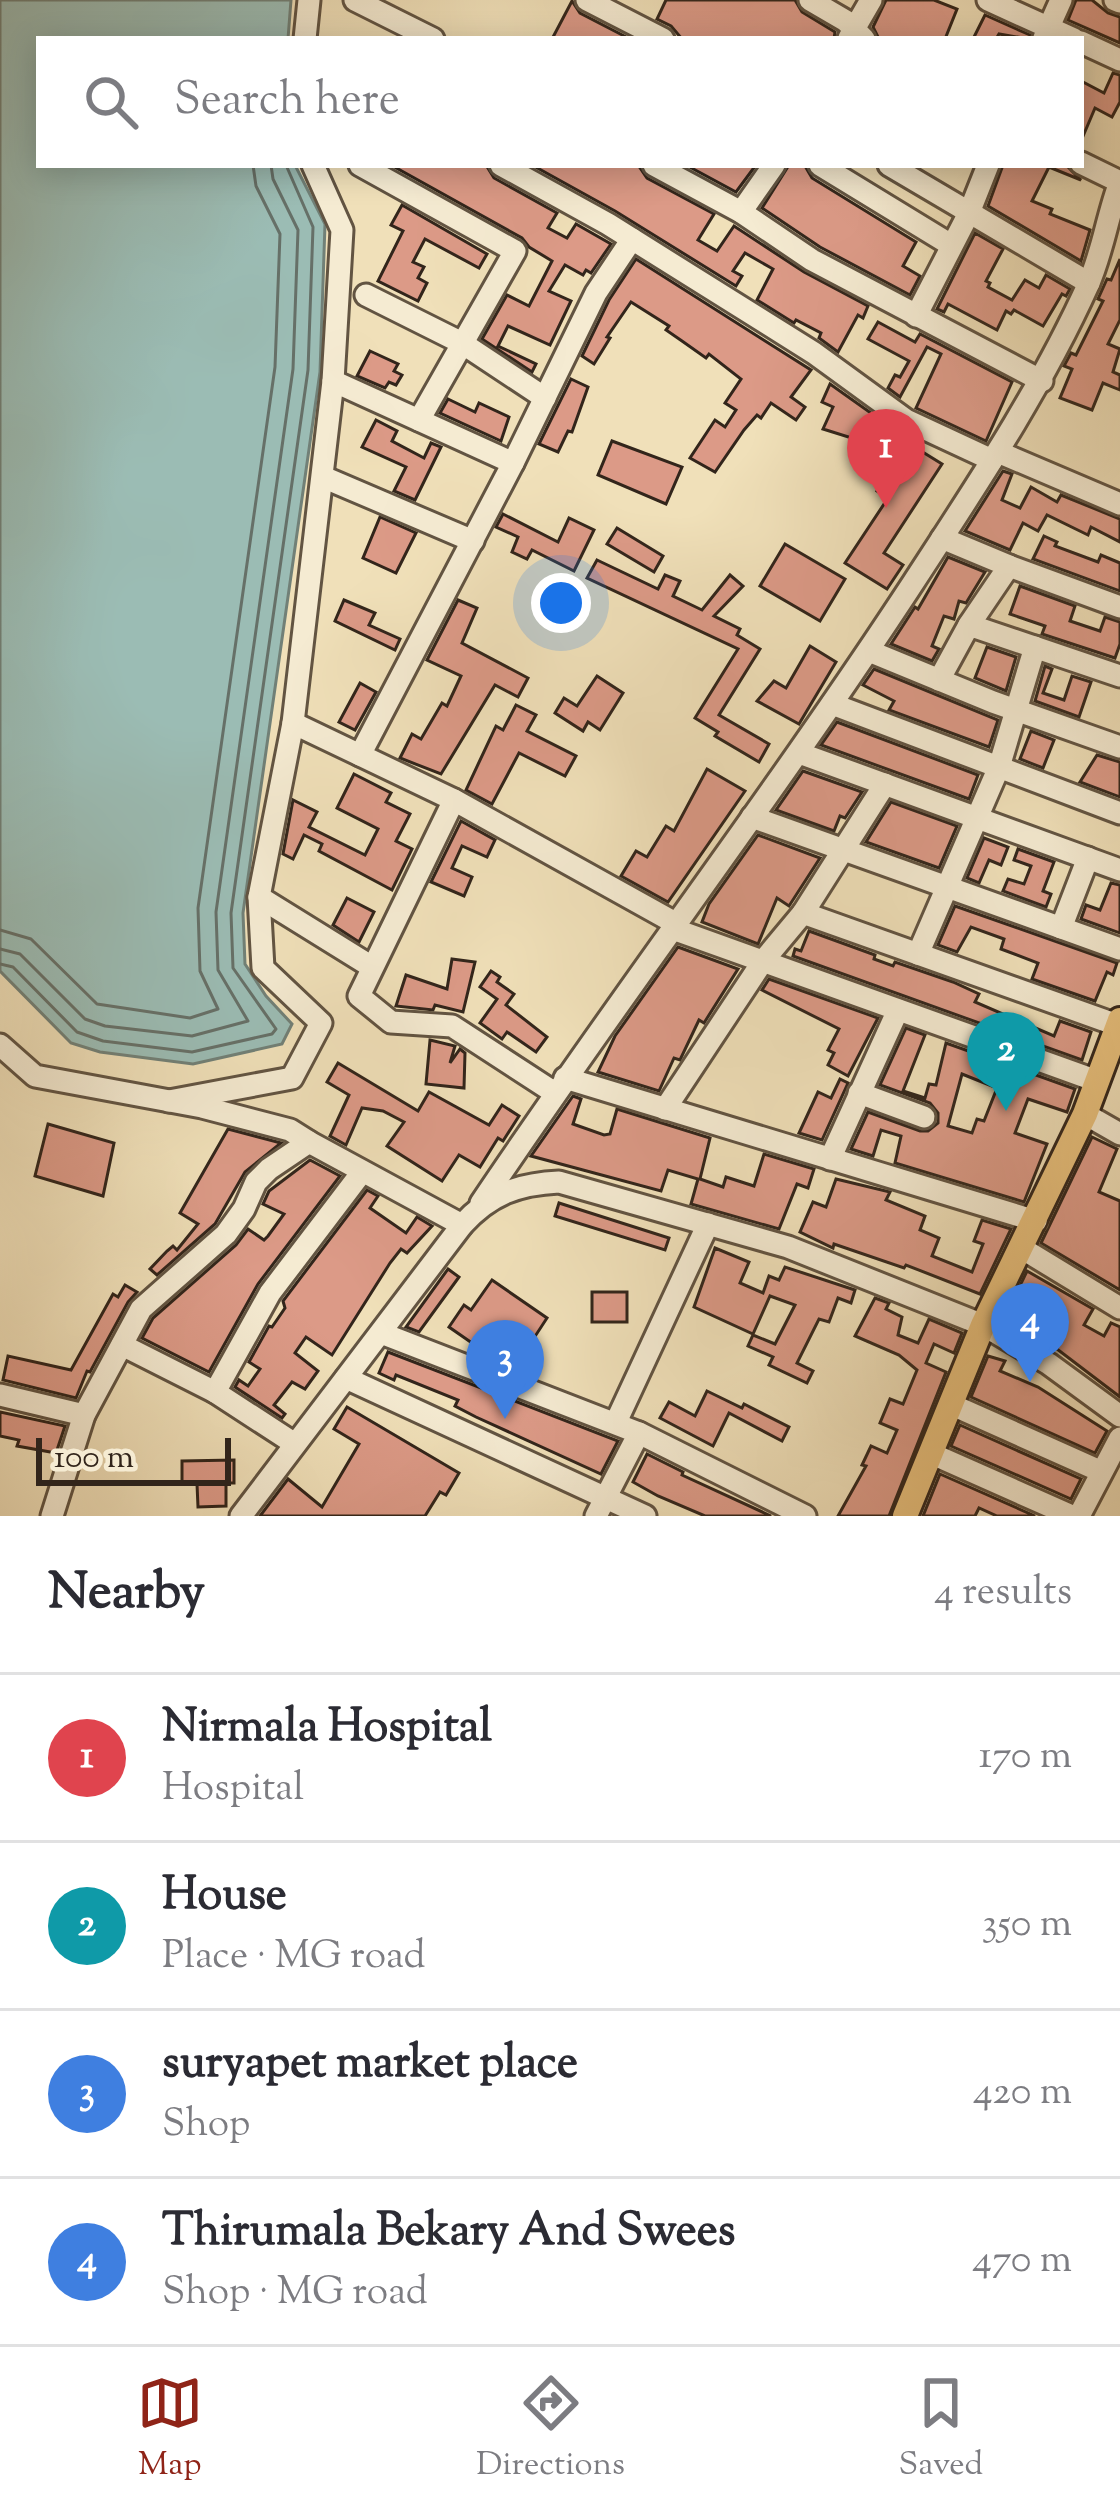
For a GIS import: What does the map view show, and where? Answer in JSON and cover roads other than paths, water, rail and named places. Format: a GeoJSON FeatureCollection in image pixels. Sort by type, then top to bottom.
{"type":"FeatureCollection","features":[{"type":"Feature","properties":{"kind":"main road"},"geometry":{"type":"LineString","coordinates":[[904,1516],[983,1325],[1085,1114],[1119,1024]]}},
{"type":"Feature","properties":{"kind":"street"},"geometry":{"type":"LineString","coordinates":[[305,36],[309,0]]}},
{"type":"Feature","properties":{"kind":"street"},"geometry":{"type":"LineString","coordinates":[[355,0],[427,36]]}},
{"type":"Feature","properties":{"kind":"street"},"geometry":{"type":"LineString","coordinates":[[587,0],[657,36]]}},
{"type":"Feature","properties":{"kind":"street"},"geometry":{"type":"LineString","coordinates":[[810,0],[855,36],[871,0]]}},
{"type":"Feature","properties":{"kind":"street"},"geometry":{"type":"LineString","coordinates":[[988,0],[1046,33],[1061,0]]}},
{"type":"Feature","properties":{"kind":"street"},"geometry":{"type":"LineString","coordinates":[[1084,44],[1120,60]]}},
{"type":"Feature","properties":{"kind":"street"},"geometry":{"type":"LineString","coordinates":[[241,1516],[482,1204],[560,1086],[869,651],[1042,381],[1113,238],[1105,224],[1120,182],[1084,164]]}},
{"type":"Feature","properties":{"kind":"street"},"geometry":{"type":"LineString","coordinates":[[169,1101],[292,1078],[320,1023],[263,968],[259,897],[293,723],[333,381],[341,230],[314,168]]}},
{"type":"Feature","properties":{"kind":"street"},"geometry":{"type":"LineString","coordinates":[[365,168],[515,251],[418,420]]}},
{"type":"Feature","properties":{"kind":"street"},"geometry":{"type":"LineString","coordinates":[[506,168],[632,239],[814,353],[906,420],[1120,504]]}},
{"type":"Feature","properties":{"kind":"street"},"geometry":{"type":"LineString","coordinates":[[660,168],[741,212],[812,260],[1042,381]]}},
{"type":"Feature","properties":{"kind":"street"},"geometry":{"type":"LineString","coordinates":[[741,212],[772,168]]}},
{"type":"Feature","properties":{"kind":"street"},"geometry":{"type":"LineString","coordinates":[[825,168],[951,245]]}},
{"type":"Feature","properties":{"kind":"street"},"geometry":{"type":"LineString","coordinates":[[894,168],[1089,283]]}},
{"type":"Feature","properties":{"kind":"street"},"geometry":{"type":"LineString","coordinates":[[916,316],[987,168]]}},
{"type":"Feature","properties":{"kind":"street"},"geometry":{"type":"LineString","coordinates":[[360,755],[596,293],[632,239]]}},
{"type":"Feature","properties":{"kind":"street"},"geometry":{"type":"LineString","coordinates":[[366,295],[462,343],[545,398]]}},
{"type":"Feature","properties":{"kind":"street"},"geometry":{"type":"LineString","coordinates":[[333,381],[513,463]]}},
{"type":"Feature","properties":{"kind":"street"},"geometry":{"type":"LineString","coordinates":[[322,477],[473,541]]}},
{"type":"Feature","properties":{"kind":"street"},"geometry":{"type":"LineString","coordinates":[[942,538],[1120,607]]}},
{"type":"Feature","properties":{"kind":"street"},"geometry":{"type":"LineString","coordinates":[[939,680],[1009,566]]}},
{"type":"Feature","properties":{"kind":"street"},"geometry":{"type":"LineString","coordinates":[[969,625],[1120,676]]}},
{"type":"Feature","properties":{"kind":"street"},"geometry":{"type":"LineString","coordinates":[[918,954],[999,767],[1035,647]]}},
{"type":"Feature","properties":{"kind":"street"},"geometry":{"type":"LineString","coordinates":[[869,651],[1120,747]]}},
{"type":"Feature","properties":{"kind":"street"},"geometry":{"type":"LineString","coordinates":[[832,704],[1120,813]]}},
{"type":"Feature","properties":{"kind":"street"},"geometry":{"type":"LineString","coordinates":[[293,723],[454,800],[675,926],[1097,1081]]}},
{"type":"Feature","properties":{"kind":"street"},"geometry":{"type":"LineString","coordinates":[[799,753],[1120,870]]}},
{"type":"Feature","properties":{"kind":"street"},"geometry":{"type":"LineString","coordinates":[[665,1109],[763,961],[803,913],[885,784]]}},
{"type":"Feature","properties":{"kind":"street"},"geometry":{"type":"LineString","coordinates":[[454,800],[358,996],[391,1022],[452,1026],[560,1086],[665,1109],[1036,1221]]}},
{"type":"Feature","properties":{"kind":"street"},"geometry":{"type":"LineString","coordinates":[[752,817],[1120,949]]}},
{"type":"Feature","properties":{"kind":"street"},"geometry":{"type":"LineString","coordinates":[[1061,928],[1088,858]]}},
{"type":"Feature","properties":{"kind":"street"},"geometry":{"type":"LineString","coordinates":[[259,897],[373,967]]}},
{"type":"Feature","properties":{"kind":"street"},"geometry":{"type":"LineString","coordinates":[[803,913],[1119,1024]]}},
{"type":"Feature","properties":{"kind":"street"},"geometry":{"type":"LineString","coordinates":[[830,1159],[898,1010]]}},
{"type":"Feature","properties":{"kind":"street"},"geometry":{"type":"LineString","coordinates":[[0,1045],[34,1076],[290,1130],[462,1225]]}},
{"type":"Feature","properties":{"kind":"street"},"geometry":{"type":"LineString","coordinates":[[859,1093],[924,1117]]}},
{"type":"Feature","properties":{"kind":"street"},"geometry":{"type":"LineString","coordinates":[[1085,1114],[1120,1134]]}},
{"type":"Feature","properties":{"kind":"street"},"geometry":{"type":"LineString","coordinates":[[52,1516],[85,1415],[141,1310],[226,1234],[256,1182],[309,1142]]}},
{"type":"Feature","properties":{"kind":"street"},"geometry":{"type":"LineString","coordinates":[[215,1392],[270,1293],[362,1172]]}},
{"type":"Feature","properties":{"kind":"street"},"geometry":{"type":"LineString","coordinates":[[482,1204],[522,1184],[559,1182],[788,1247],[983,1325],[1049,1364],[1120,1416]]}},
{"type":"Feature","properties":{"kind":"street"},"geometry":{"type":"LineString","coordinates":[[616,1421],[708,1224]]}},
{"type":"Feature","properties":{"kind":"street"},"geometry":{"type":"LineString","coordinates":[[1023,1249],[1120,1308]]}},
{"type":"Feature","properties":{"kind":"street"},"geometry":{"type":"LineString","coordinates":[[381,1333],[616,1421],[805,1516]]}},
{"type":"Feature","properties":{"kind":"street"},"geometry":{"type":"LineString","coordinates":[[122,1345],[215,1392],[295,1444]]}},
{"type":"Feature","properties":{"kind":"street"},"geometry":{"type":"LineString","coordinates":[[346,1378],[600,1507],[645,1516]]}},
{"type":"Feature","properties":{"kind":"street"},"geometry":{"type":"LineString","coordinates":[[0,1395],[85,1415]]}},
{"type":"Feature","properties":{"kind":"street"},"geometry":{"type":"LineString","coordinates":[[950,1405],[1100,1471]]}},
{"type":"Feature","properties":{"kind":"street"},"geometry":{"type":"LineString","coordinates":[[600,1507],[640,1432]]}},
{"type":"Feature","properties":{"kind":"street"},"geometry":{"type":"LineString","coordinates":[[930,1453],[1076,1516],[1120,1438]]}},
{"type":"Feature","properties":{"kind":"water"},"geometry":{"type":"Polygon","coordinates":[[[0,0],[291,0],[288,36],[36,36],[36,168],[297,168],[325,224],[320,372],[243,913],[245,964],[292,1024],[282,1044],[193,1064],[100,1052],[71,1043],[0,971],[0,0]]]}},
{"type":"Feature","properties":{"kind":"place","name":"Nirmala Hospital"},"geometry":{"type":"Point","coordinates":[886,508]}},
{"type":"Feature","properties":{"kind":"place","name":"House"},"geometry":{"type":"Point","coordinates":[1006,1111]}},
{"type":"Feature","properties":{"kind":"place","name":"Thirumala Bekary And Swees"},"geometry":{"type":"Point","coordinates":[1030,1382]}},
{"type":"Feature","properties":{"kind":"place","name":"suryapet market place"},"geometry":{"type":"Point","coordinates":[505,1419]}}]}
